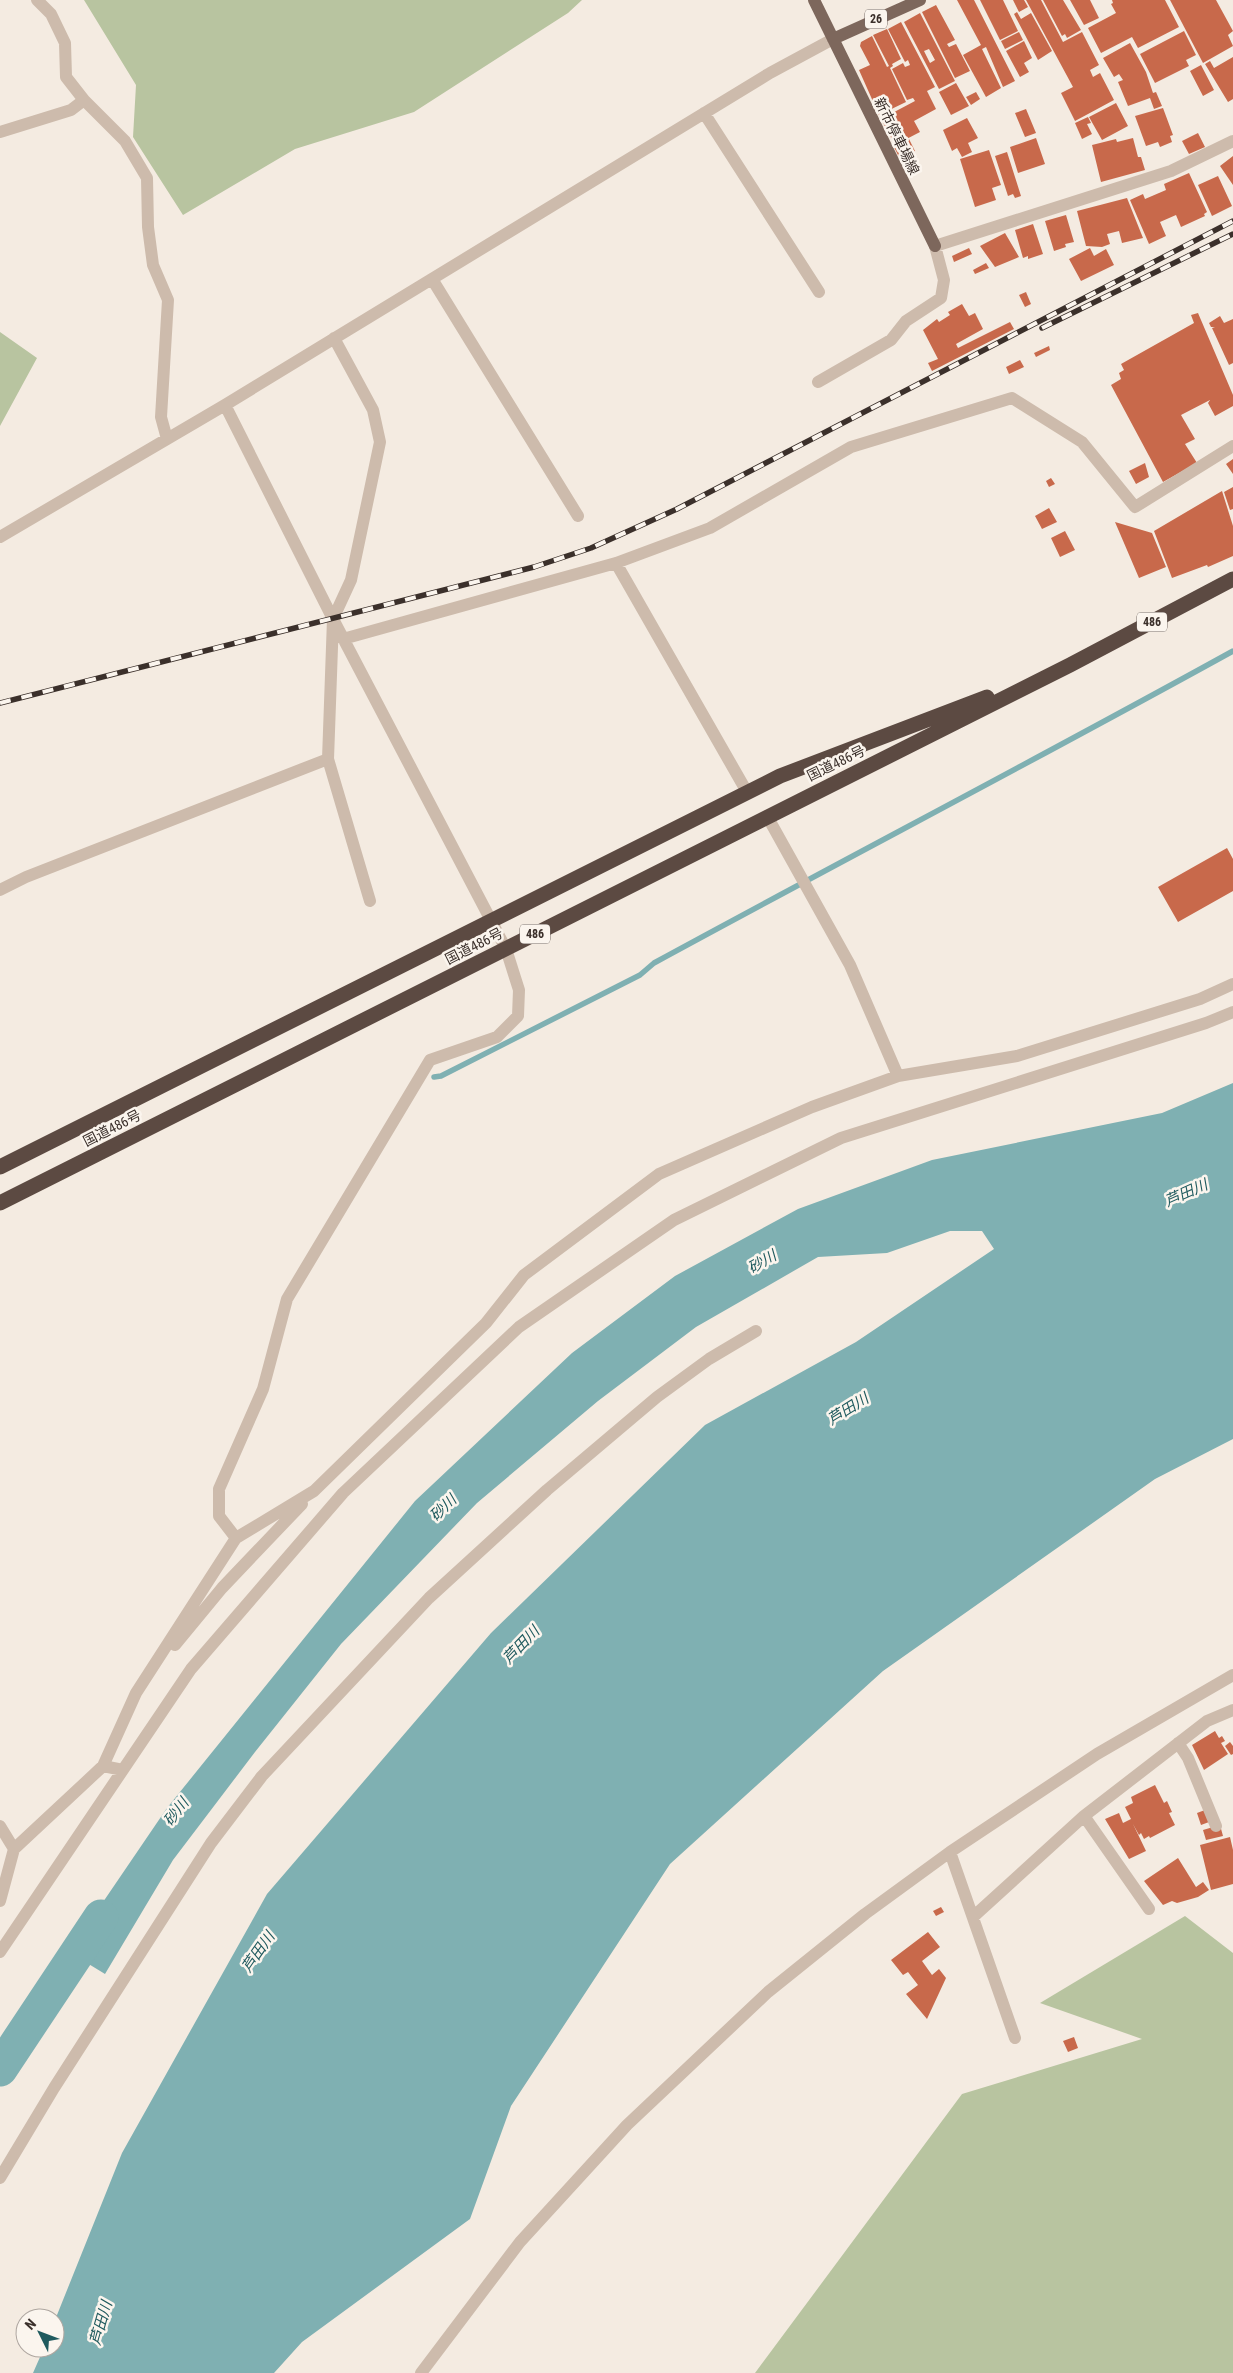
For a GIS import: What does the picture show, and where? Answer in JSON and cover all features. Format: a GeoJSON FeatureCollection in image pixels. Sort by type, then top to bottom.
{"type":"FeatureCollection","features":[{"type":"Feature","properties":{"kind":"highway","name":"国道486号"},"geometry":{"type":"LineString","coordinates":[[0,1203],[1070,665],[1233,579]]}},
{"type":"Feature","properties":{"kind":"highway","name":"国道486号"},"geometry":{"type":"LineString","coordinates":[[0,1166],[780,776],[1070,665]]}},
{"type":"Feature","properties":{"kind":"main road","name":"新市停車場線"},"geometry":{"type":"LineString","coordinates":[[814,0],[935,246]]}},
{"type":"Feature","properties":{"kind":"main road","name":"26"},"geometry":{"type":"LineString","coordinates":[[833,39],[920,0]]}},
{"type":"Feature","properties":{"kind":"street"},"geometry":{"type":"LineString","coordinates":[[37,0],[52,14],[65,43],[66,77],[84,100],[125,141],[147,178],[148,227],[153,265],[168,300],[161,417],[167,439]]}},
{"type":"Feature","properties":{"kind":"street"},"geometry":{"type":"LineString","coordinates":[[0,537],[224,405],[770,73],[833,39]]}},
{"type":"Feature","properties":{"kind":"street"},"geometry":{"type":"LineString","coordinates":[[0,132],[71,110],[84,100]]}},
{"type":"Feature","properties":{"kind":"street"},"geometry":{"type":"LineString","coordinates":[[704,113],[819,292]]}},
{"type":"Feature","properties":{"kind":"street"},"geometry":{"type":"LineString","coordinates":[[818,382],[891,340],[906,321],[941,298],[944,280],[935,246],[1172,171],[1233,141]]}},
{"type":"Feature","properties":{"kind":"street"},"geometry":{"type":"LineString","coordinates":[[432,279],[578,516]]}},
{"type":"Feature","properties":{"kind":"street"},"geometry":{"type":"LineString","coordinates":[[334,338],[373,410],[380,442],[351,580],[333,619],[328,759],[370,901]]}},
{"type":"Feature","properties":{"kind":"street"},"geometry":{"type":"LineString","coordinates":[[343,638],[616,563],[710,528],[851,447],[1012,398],[1082,442],[1135,507],[1233,446]]}},
{"type":"Feature","properties":{"kind":"street"},"geometry":{"type":"LineString","coordinates":[[224,405],[333,619],[506,949],[519,990],[518,1016],[497,1037],[430,1060],[287,1299],[263,1389],[219,1489],[219,1516],[236,1538]]}},
{"type":"Feature","properties":{"kind":"street"},"geometry":{"type":"LineString","coordinates":[[616,563],[747,792]]}},
{"type":"Feature","properties":{"kind":"street"},"geometry":{"type":"LineString","coordinates":[[0,890],[26,877],[328,759]]}},
{"type":"Feature","properties":{"kind":"street"},"geometry":{"type":"LineString","coordinates":[[767,816],[850,965],[898,1076]]}},
{"type":"Feature","properties":{"kind":"street"},"geometry":{"type":"LineString","coordinates":[[136,1693],[222,1588],[314,1491],[486,1323],[524,1275],[659,1174],[812,1107],[898,1076],[1017,1056],[1200,999],[1233,984]]}},
{"type":"Feature","properties":{"kind":"street"},"geometry":{"type":"LineString","coordinates":[[0,1952],[191,1669],[342,1493],[519,1327],[666,1226],[840,1138],[1206,1023],[1233,1012]]}},
{"type":"Feature","properties":{"kind":"street"},"geometry":{"type":"LineString","coordinates":[[0,2178],[34,2120],[211,1842],[262,1776],[429,1598],[547,1490],[657,1398],[708,1359],[756,1331]]}},
{"type":"Feature","properties":{"kind":"street"},"geometry":{"type":"LineString","coordinates":[[0,1901],[14,1849],[103,1766],[136,1693],[236,1538],[314,1491]]}},
{"type":"Feature","properties":{"kind":"street"},"geometry":{"type":"LineString","coordinates":[[421,2373],[520,2242],[627,2125],[768,1992],[865,1914],[950,1852],[1097,1754],[1233,1675]]}},
{"type":"Feature","properties":{"kind":"street"},"geometry":{"type":"LineString","coordinates":[[973,1917],[1084,1816],[1207,1721],[1233,1710]]}},
{"type":"Feature","properties":{"kind":"street"},"geometry":{"type":"LineString","coordinates":[[1178,1743],[1188,1758],[1216,1826]]}},
{"type":"Feature","properties":{"kind":"street"},"geometry":{"type":"LineString","coordinates":[[103,1766],[123,1770]]}},
{"type":"Feature","properties":{"kind":"street"},"geometry":{"type":"LineString","coordinates":[[1084,1816],[1149,1909]]}},
{"type":"Feature","properties":{"kind":"street"},"geometry":{"type":"LineString","coordinates":[[0,1826],[14,1849]]}},
{"type":"Feature","properties":{"kind":"street"},"geometry":{"type":"LineString","coordinates":[[950,1852],[1015,2038]]}},
{"type":"Feature","properties":{"kind":"green space"},"geometry":{"type":"Polygon","coordinates":[[[84,0],[582,0],[568,13],[414,112],[295,149],[183,215],[133,137],[136,85],[84,0]]]}},
{"type":"Feature","properties":{"kind":"green space"},"geometry":{"type":"Polygon","coordinates":[[[0,332],[37,358],[0,426],[0,332]]]}},
{"type":"Feature","properties":{"kind":"green space"},"geometry":{"type":"Polygon","coordinates":[[[1185,1916],[1233,1953],[1233,2373],[755,2373],[962,2094],[1142,2039],[1040,2003],[1185,1916]]]}},
{"type":"Feature","properties":{"kind":"water","name":"芦田川"},"geometry":{"type":"Polygon","coordinates":[[[1233,1083],[1233,1439],[1155,1479],[883,1671],[670,1864],[511,2106],[470,2219],[302,2342],[274,2373],[33,2373],[40,2358],[65,2358],[65,2308],[60,2308],[122,2153],[267,1894],[491,1633],[705,1425],[856,1342],[994,1249],[982,1231],[950,1231],[887,1253],[818,1257],[696,1327],[598,1401],[477,1503],[341,1644],[255,1752],[173,1860],[105,1974],[69,1952],[167,1808],[415,1501],[572,1353],[675,1276],[798,1209],[932,1160],[1162,1113],[1233,1083]]]}},
{"type":"Feature","properties":{"kind":"building"},"geometry":{"type":"Polygon","coordinates":[[[957,0],[974,0],[1015,81],[1003,87],[986,47],[982,49],[1001,88],[986,97],[963,55],[981,45],[957,0]]]}},
{"type":"Feature","properties":{"kind":"building"},"geometry":{"type":"Polygon","coordinates":[[[980,0],[1003,0],[1018,31],[1000,40],[980,0]]]}},
{"type":"Feature","properties":{"kind":"building"},"geometry":{"type":"Polygon","coordinates":[[[1013,0],[1024,0],[1028,7],[1019,12],[1013,0]]]}},
{"type":"Feature","properties":{"kind":"building"},"geometry":{"type":"Polygon","coordinates":[[[1026,0],[1041,0],[1063,42],[1082,32],[1099,65],[1090,70],[1093,77],[1100,73],[1114,100],[1075,121],[1061,93],[1073,87],[1026,0]]]}},
{"type":"Feature","properties":{"kind":"building"},"geometry":{"type":"Polygon","coordinates":[[[1043,0],[1063,0],[1081,30],[1067,38],[1065,34],[1062,36],[1043,0]]]}},
{"type":"Feature","properties":{"kind":"building"},"geometry":{"type":"Polygon","coordinates":[[[1070,0],[1090,0],[1099,18],[1084,25],[1070,0]]]}},
{"type":"Feature","properties":{"kind":"building"},"geometry":{"type":"Polygon","coordinates":[[[1112,0],[1165,0],[1179,27],[1138,48],[1132,37],[1101,53],[1088,28],[1116,13],[1111,4],[1113,3],[1112,0]]]}},
{"type":"Feature","properties":{"kind":"building"},"geometry":{"type":"Polygon","coordinates":[[[1170,0],[1216,0],[1233,31],[1228,35],[1233,46],[1203,63],[1170,0]]]}},
{"type":"Feature","properties":{"kind":"building"},"geometry":{"type":"Polygon","coordinates":[[[936,5],[955,40],[947,44],[949,47],[956,44],[970,71],[955,78],[922,12],[936,5]]]}},
{"type":"Feature","properties":{"kind":"building"},"geometry":{"type":"Polygon","coordinates":[[[1017,12],[1021,19],[1031,13],[1052,51],[1038,60],[1014,14],[1017,12]]]}},
{"type":"Feature","properties":{"kind":"building"},"geometry":{"type":"Polygon","coordinates":[[[920,13],[955,81],[939,89],[904,22],[920,13]],[[929,49],[924,51],[930,63],[935,60],[929,49]]]}},
{"type":"Feature","properties":{"kind":"building"},"geometry":{"type":"Polygon","coordinates":[[[901,22],[935,87],[927,91],[936,109],[914,121],[920,132],[895,145],[881,119],[915,101],[913,98],[907,100],[892,69],[903,63],[905,67],[910,65],[908,60],[905,62],[888,29],[901,22]]]}},
{"type":"Feature","properties":{"kind":"building"},"geometry":{"type":"Polygon","coordinates":[[[887,29],[901,59],[892,64],[893,66],[890,68],[906,102],[879,115],[859,70],[870,65],[860,46],[861,42],[872,36],[887,67],[889,66],[873,35],[887,29]]]}},
{"type":"Feature","properties":{"kind":"building"},"geometry":{"type":"Polygon","coordinates":[[[1184,31],[1196,55],[1186,60],[1189,66],[1155,83],[1140,54],[1184,31]]]}},
{"type":"Feature","properties":{"kind":"building"},"geometry":{"type":"Polygon","coordinates":[[[1019,32],[1023,40],[1005,49],[1001,41],[1019,32]]]}},
{"type":"Feature","properties":{"kind":"building"},"geometry":{"type":"Polygon","coordinates":[[[1024,41],[1032,58],[1024,63],[1029,72],[1020,77],[1006,51],[1024,41]]]}},
{"type":"Feature","properties":{"kind":"building"},"geometry":{"type":"Polygon","coordinates":[[[1130,43],[1146,72],[1153,93],[1156,92],[1162,106],[1154,109],[1150,98],[1128,106],[1118,82],[1123,80],[1119,74],[1114,77],[1103,58],[1130,43]]]}},
{"type":"Feature","properties":{"kind":"building"},"geometry":{"type":"Polygon","coordinates":[[[1233,57],[1233,99],[1228,102],[1205,64],[1210,61],[1214,68],[1233,57]]]}},
{"type":"Feature","properties":{"kind":"building"},"geometry":{"type":"Polygon","coordinates":[[[1201,65],[1214,90],[1203,96],[1190,71],[1201,65]]]}},
{"type":"Feature","properties":{"kind":"building"},"geometry":{"type":"Polygon","coordinates":[[[956,83],[969,106],[951,115],[939,92],[956,83]]]}},
{"type":"Feature","properties":{"kind":"building"},"geometry":{"type":"Polygon","coordinates":[[[976,92],[980,99],[971,105],[966,97],[976,92]]]}},
{"type":"Feature","properties":{"kind":"building"},"geometry":{"type":"Polygon","coordinates":[[[1116,103],[1128,126],[1102,140],[1089,117],[1116,103]]]}},
{"type":"Feature","properties":{"kind":"building"},"geometry":{"type":"Polygon","coordinates":[[[1163,108],[1173,135],[1170,136],[1172,142],[1160,147],[1158,142],[1146,146],[1135,116],[1163,108]]]}},
{"type":"Feature","properties":{"kind":"building"},"geometry":{"type":"Polygon","coordinates":[[[1026,109],[1036,133],[1025,137],[1015,113],[1026,109]]]}},
{"type":"Feature","properties":{"kind":"building"},"geometry":{"type":"Polygon","coordinates":[[[1088,117],[1091,123],[1087,124],[1092,134],[1082,139],[1075,123],[1088,117]]]}},
{"type":"Feature","properties":{"kind":"building"},"geometry":{"type":"Polygon","coordinates":[[[967,118],[978,138],[968,143],[972,152],[962,157],[957,148],[952,151],[943,130],[967,118]]]}},
{"type":"Feature","properties":{"kind":"building"},"geometry":{"type":"Polygon","coordinates":[[[1198,133],[1205,147],[1189,154],[1182,141],[1198,133]]]}},
{"type":"Feature","properties":{"kind":"building"},"geometry":{"type":"Polygon","coordinates":[[[1036,138],[1045,164],[1018,173],[1010,147],[1036,138]]]}},
{"type":"Feature","properties":{"kind":"building"},"geometry":{"type":"Polygon","coordinates":[[[1133,138],[1138,157],[1141,157],[1145,170],[1101,182],[1092,145],[1116,139],[1117,142],[1133,138]]]}},
{"type":"Feature","properties":{"kind":"building"},"geometry":{"type":"Polygon","coordinates":[[[909,139],[915,151],[900,159],[894,147],[909,139]]]}},
{"type":"Feature","properties":{"kind":"building"},"geometry":{"type":"Polygon","coordinates":[[[989,150],[1001,185],[992,188],[996,200],[975,207],[960,159],[989,150]]]}},
{"type":"Feature","properties":{"kind":"building"},"geometry":{"type":"Polygon","coordinates":[[[1007,152],[1021,196],[1015,198],[1013,194],[1008,196],[995,156],[1007,152]]]}},
{"type":"Feature","properties":{"kind":"building"},"geometry":{"type":"Polygon","coordinates":[[[1233,156],[1233,185],[1220,166],[1233,156]]]}},
{"type":"Feature","properties":{"kind":"building"},"geometry":{"type":"Polygon","coordinates":[[[1189,173],[1207,212],[1204,214],[1205,216],[1181,227],[1176,215],[1160,222],[1166,236],[1149,244],[1130,200],[1143,194],[1145,199],[1166,190],[1164,184],[1189,173]]]}},
{"type":"Feature","properties":{"kind":"building"},"geometry":{"type":"Polygon","coordinates":[[[1218,176],[1232,206],[1212,216],[1198,185],[1218,176]]]}},
{"type":"Feature","properties":{"kind":"building"},"geometry":{"type":"Polygon","coordinates":[[[1127,198],[1143,238],[1122,243],[1119,231],[1107,234],[1110,244],[1102,247],[1086,246],[1077,211],[1127,198]]]}},
{"type":"Feature","properties":{"kind":"building"},"geometry":{"type":"Polygon","coordinates":[[[1066,215],[1074,242],[1065,244],[1066,247],[1054,251],[1045,221],[1066,215]]]}},
{"type":"Feature","properties":{"kind":"building"},"geometry":{"type":"Polygon","coordinates":[[[1033,224],[1043,254],[1028,259],[1028,256],[1023,258],[1015,230],[1033,224]]]}},
{"type":"Feature","properties":{"kind":"building"},"geometry":{"type":"Polygon","coordinates":[[[1005,233],[1019,257],[995,267],[980,246],[1005,233]]]}},
{"type":"Feature","properties":{"kind":"building"},"geometry":{"type":"Polygon","coordinates":[[[969,248],[972,254],[954,262],[952,256],[969,248]]]}},
{"type":"Feature","properties":{"kind":"building"},"geometry":{"type":"Polygon","coordinates":[[[1090,248],[1094,256],[1106,249],[1114,265],[1081,281],[1069,259],[1090,248]]]}},
{"type":"Feature","properties":{"kind":"building"},"geometry":{"type":"Polygon","coordinates":[[[986,263],[989,268],[975,274],[973,270],[986,263]]]}},
{"type":"Feature","properties":{"kind":"building"},"geometry":{"type":"Polygon","coordinates":[[[1026,292],[1031,304],[1025,307],[1019,295],[1026,292]]]}},
{"type":"Feature","properties":{"kind":"building"},"geometry":{"type":"Polygon","coordinates":[[[962,304],[969,316],[975,313],[983,329],[956,344],[958,348],[1010,322],[1014,329],[932,371],[928,363],[938,359],[923,330],[937,319],[939,322],[950,315],[948,312],[962,304]]]}},
{"type":"Feature","properties":{"kind":"building"},"geometry":{"type":"Polygon","coordinates":[[[1198,313],[1233,395],[1233,406],[1215,416],[1208,403],[1210,400],[1181,415],[1195,439],[1185,444],[1197,463],[1163,482],[1111,385],[1121,379],[1119,373],[1124,370],[1121,364],[1194,323],[1191,315],[1198,313]]]}},
{"type":"Feature","properties":{"kind":"building"},"geometry":{"type":"Polygon","coordinates":[[[1220,316],[1224,323],[1233,319],[1233,363],[1229,365],[1212,328],[1215,327],[1211,327],[1209,323],[1220,316]]]}},
{"type":"Feature","properties":{"kind":"building"},"geometry":{"type":"Polygon","coordinates":[[[1049,346],[1050,350],[1036,357],[1034,353],[1049,346]]]}},
{"type":"Feature","properties":{"kind":"building"},"geometry":{"type":"Polygon","coordinates":[[[1020,360],[1024,367],[1009,374],[1006,367],[1020,360]]]}},
{"type":"Feature","properties":{"kind":"building"},"geometry":{"type":"Polygon","coordinates":[[[1233,459],[1233,474],[1226,464],[1233,459]]]}},
{"type":"Feature","properties":{"kind":"building"},"geometry":{"type":"Polygon","coordinates":[[[1145,463],[1149,477],[1136,484],[1129,471],[1145,463]]]}},
{"type":"Feature","properties":{"kind":"building"},"geometry":{"type":"Polygon","coordinates":[[[1051,478],[1055,484],[1049,487],[1046,481],[1051,478]]]}},
{"type":"Feature","properties":{"kind":"building"},"geometry":{"type":"Polygon","coordinates":[[[1233,487],[1233,509],[1230,510],[1224,492],[1233,487]]]}},
{"type":"Feature","properties":{"kind":"building"},"geometry":{"type":"Polygon","coordinates":[[[1222,491],[1233,526],[1233,556],[1208,567],[1207,565],[1172,578],[1154,531],[1222,491]]]}},
{"type":"Feature","properties":{"kind":"building"},"geometry":{"type":"Polygon","coordinates":[[[1049,508],[1057,522],[1042,529],[1035,516],[1049,508]]]}},
{"type":"Feature","properties":{"kind":"building"},"geometry":{"type":"Polygon","coordinates":[[[1115,522],[1152,533],[1166,567],[1139,578],[1115,522]]]}},
{"type":"Feature","properties":{"kind":"building"},"geometry":{"type":"Polygon","coordinates":[[[1065,531],[1075,550],[1060,557],[1051,538],[1065,531]]]}},
{"type":"Feature","properties":{"kind":"building"},"geometry":{"type":"Polygon","coordinates":[[[1227,848],[1233,859],[1233,891],[1178,922],[1158,887],[1227,848]]]}},
{"type":"Feature","properties":{"kind":"building"},"geometry":{"type":"Polygon","coordinates":[[[1215,1731],[1219,1738],[1222,1736],[1225,1741],[1221,1743],[1228,1754],[1204,1770],[1192,1745],[1215,1731]]]}},
{"type":"Feature","properties":{"kind":"building"},"geometry":{"type":"Polygon","coordinates":[[[1230,1742],[1233,1746],[1233,1754],[1231,1755],[1225,1746],[1230,1742]]]}},
{"type":"Feature","properties":{"kind":"building"},"geometry":{"type":"Polygon","coordinates":[[[1155,1785],[1164,1803],[1167,1801],[1172,1812],[1169,1813],[1175,1825],[1150,1838],[1149,1836],[1144,1839],[1141,1833],[1139,1835],[1133,1824],[1146,1851],[1129,1859],[1105,1819],[1119,1813],[1123,1823],[1131,1819],[1125,1807],[1133,1803],[1131,1797],[1155,1785]]]}},
{"type":"Feature","properties":{"kind":"building"},"geometry":{"type":"Polygon","coordinates":[[[1205,1810],[1209,1822],[1201,1825],[1197,1813],[1205,1810]]]}},
{"type":"Feature","properties":{"kind":"building"},"geometry":{"type":"Polygon","coordinates":[[[1220,1825],[1223,1836],[1206,1840],[1203,1830],[1220,1825]]]}},
{"type":"Feature","properties":{"kind":"building"},"geometry":{"type":"Polygon","coordinates":[[[1230,1837],[1233,1850],[1233,1884],[1211,1890],[1200,1845],[1230,1837]]]}},
{"type":"Feature","properties":{"kind":"building"},"geometry":{"type":"Polygon","coordinates":[[[1178,1858],[1196,1887],[1203,1882],[1209,1890],[1198,1897],[1177,1903],[1172,1901],[1163,1905],[1144,1881],[1178,1858]]]}},
{"type":"Feature","properties":{"kind":"building"},"geometry":{"type":"Polygon","coordinates":[[[941,1907],[944,1912],[936,1916],[933,1911],[941,1907]]]}},
{"type":"Feature","properties":{"kind":"building"},"geometry":{"type":"Polygon","coordinates":[[[928,1932],[940,1947],[922,1961],[932,1975],[939,1969],[946,1978],[927,2019],[906,1994],[918,1985],[908,1972],[903,1975],[891,1960],[928,1932]]]}},
{"type":"Feature","properties":{"kind":"building"},"geometry":{"type":"Polygon","coordinates":[[[1074,2037],[1078,2048],[1068,2052],[1063,2041],[1074,2037]]]}},
{"type":"Feature","properties":{"kind":"waterway"},"geometry":{"type":"LineString","coordinates":[[434,1077],[441,1076],[640,975],[654,963],[1233,651]]}},
{"type":"Feature","properties":{"kind":"waterway","name":"砂川"},"geometry":{"type":"LineString","coordinates":[[0,2069],[101,1917]]}},
{"type":"Feature","properties":{"kind":"railway"},"geometry":{"type":"LineString","coordinates":[[0,703],[534,567],[591,548],[677,509],[1233,221]]}},
{"type":"Feature","properties":{"kind":"railway"},"geometry":{"type":"LineString","coordinates":[[1042,328],[1233,234]]}}]}
